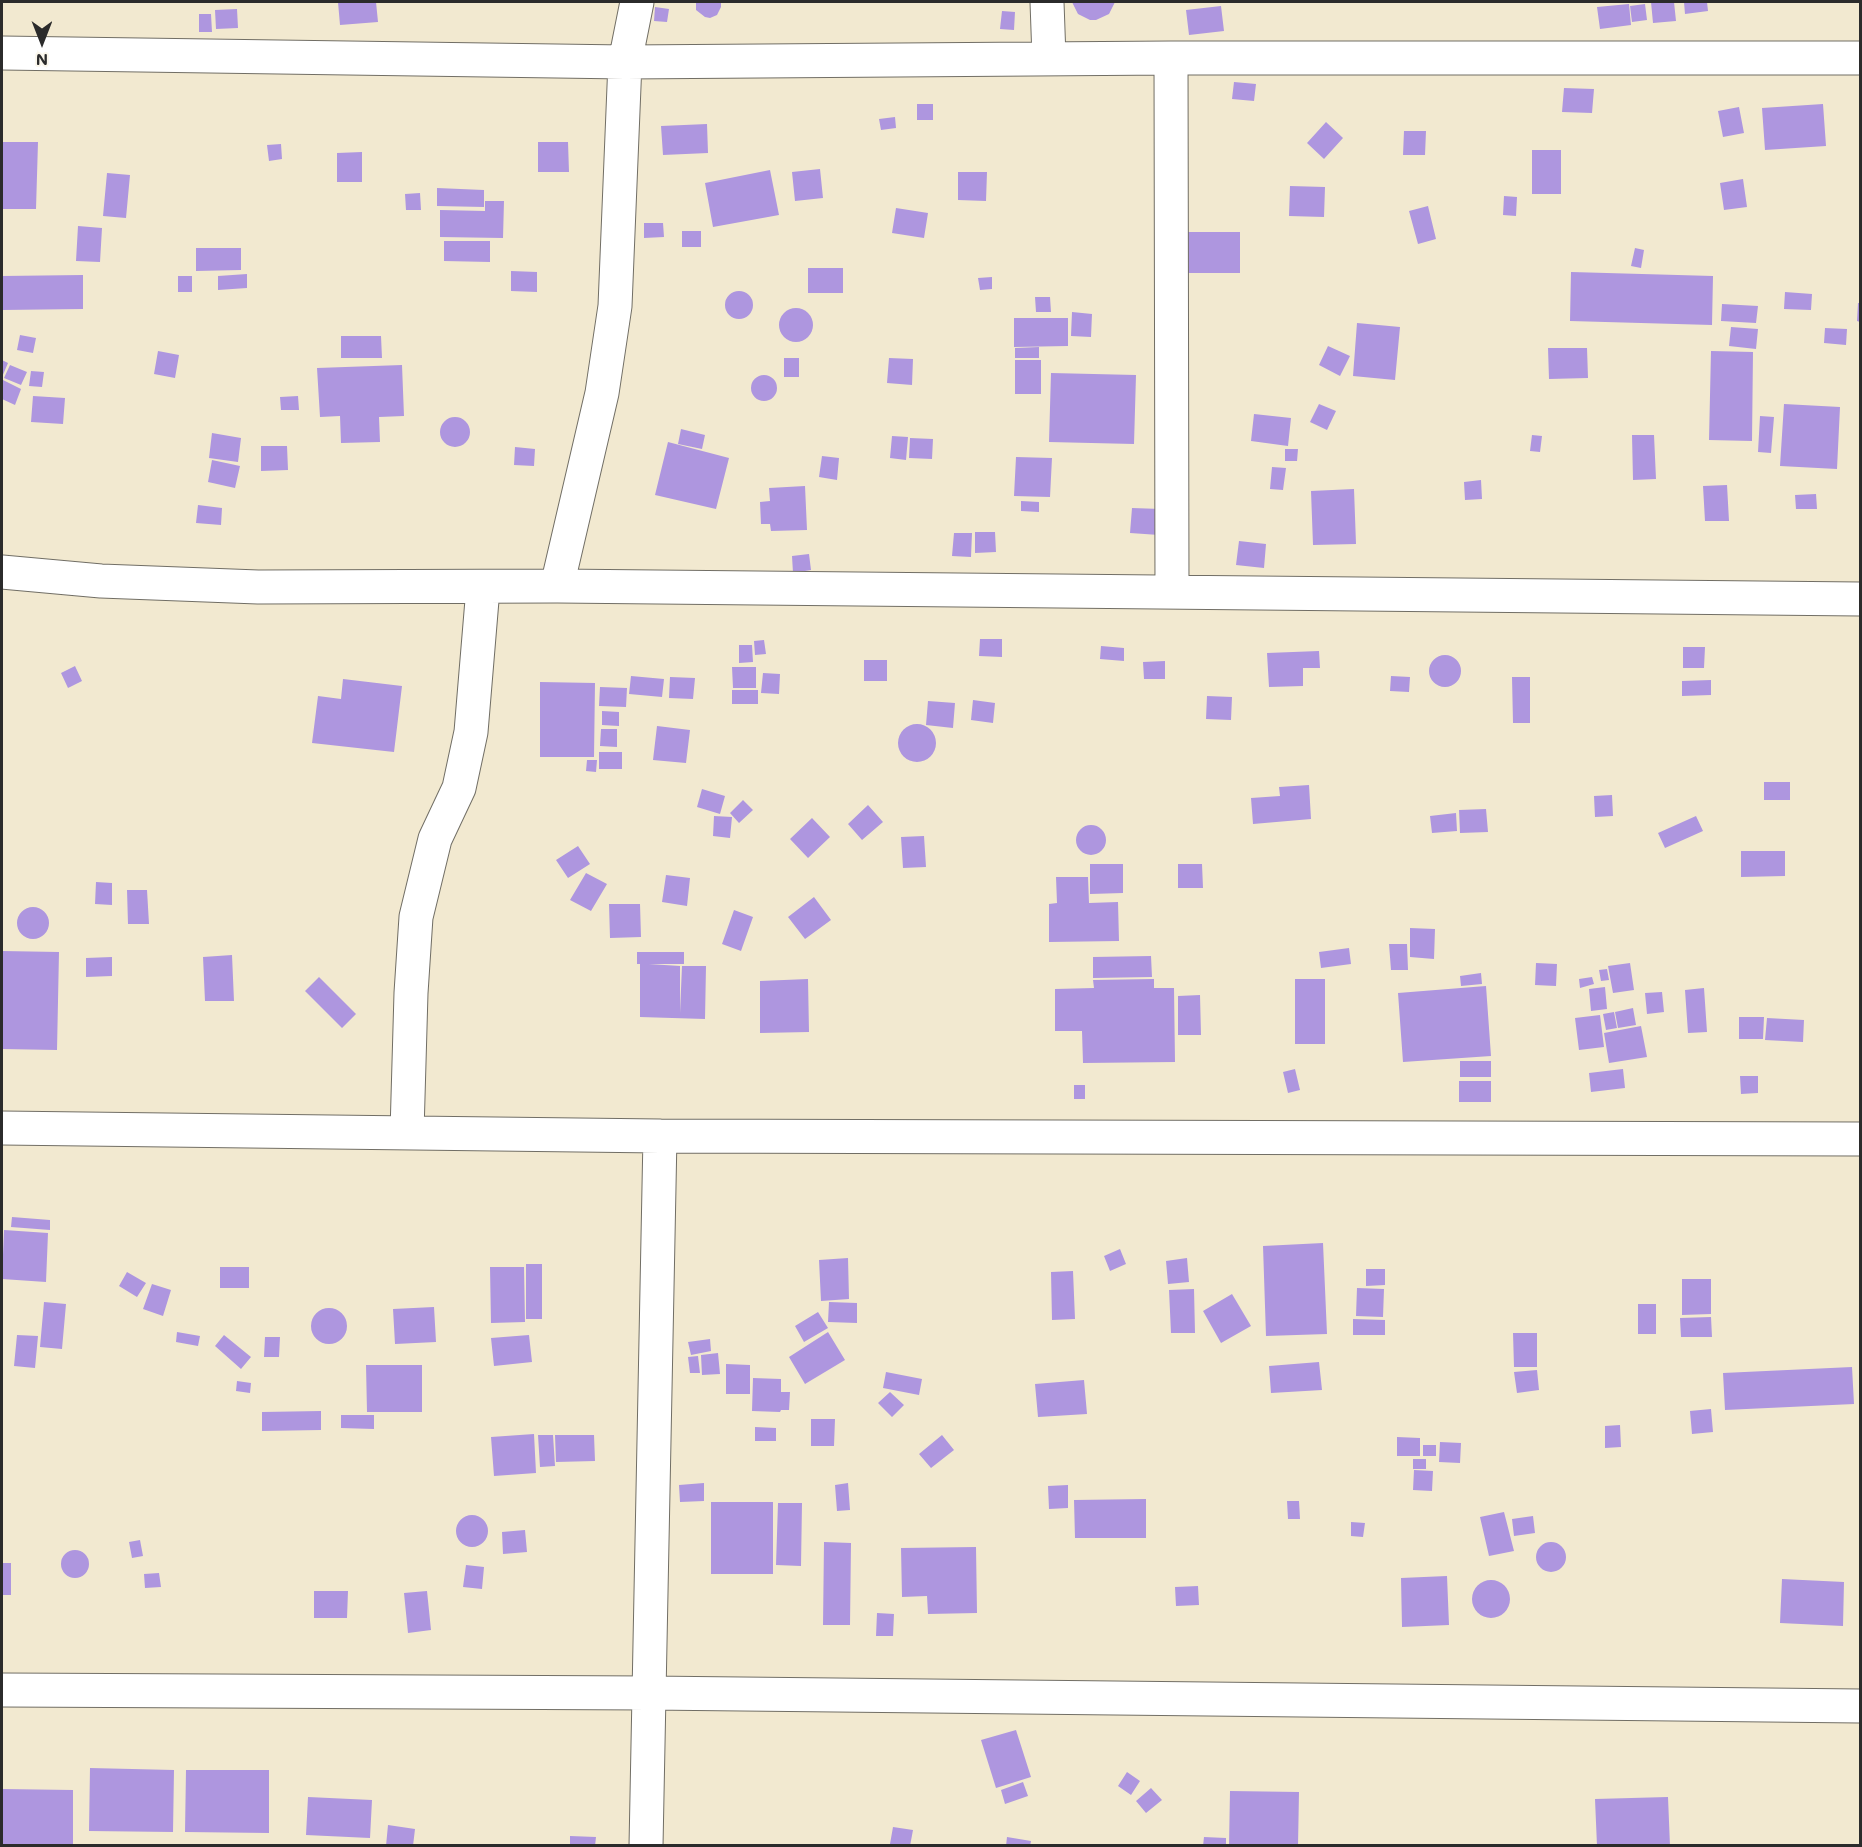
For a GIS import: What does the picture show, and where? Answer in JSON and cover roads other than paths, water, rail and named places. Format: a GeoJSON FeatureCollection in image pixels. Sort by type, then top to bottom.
{"type":"FeatureCollection","features":[{"type":"Feature","properties":{"kind":"street"},"geometry":{"type":"LineString","coordinates":[[557,586],[602,393],[615,306],[625,62],[637,2]]}},
{"type":"Feature","properties":{"kind":"street"},"geometry":{"type":"LineString","coordinates":[[1047,2],[1049,58]]}},
{"type":"Feature","properties":{"kind":"street"},"geometry":{"type":"LineString","coordinates":[[2,53],[625,62],[1049,58],[1860,58]]}},
{"type":"Feature","properties":{"kind":"street"},"geometry":{"type":"LineString","coordinates":[[1171,58],[1172,592]]}},
{"type":"Feature","properties":{"kind":"street"},"geometry":{"type":"LineString","coordinates":[[2,572],[101,581],[258,587],[557,586],[1860,598]]}},
{"type":"Feature","properties":{"kind":"street"},"geometry":{"type":"LineString","coordinates":[[407,1132],[411,993],[416,917],[435,839],[459,788],[471,732],[483,588]]}},
{"type":"Feature","properties":{"kind":"street"},"geometry":{"type":"LineString","coordinates":[[2,1128],[660,1136],[1860,1139]]}},
{"type":"Feature","properties":{"kind":"street"},"geometry":{"type":"LineString","coordinates":[[646,1845],[660,1136]]}},
{"type":"Feature","properties":{"kind":"street"},"geometry":{"type":"LineString","coordinates":[[2,1690],[649,1693],[1860,1706]]}}]}
